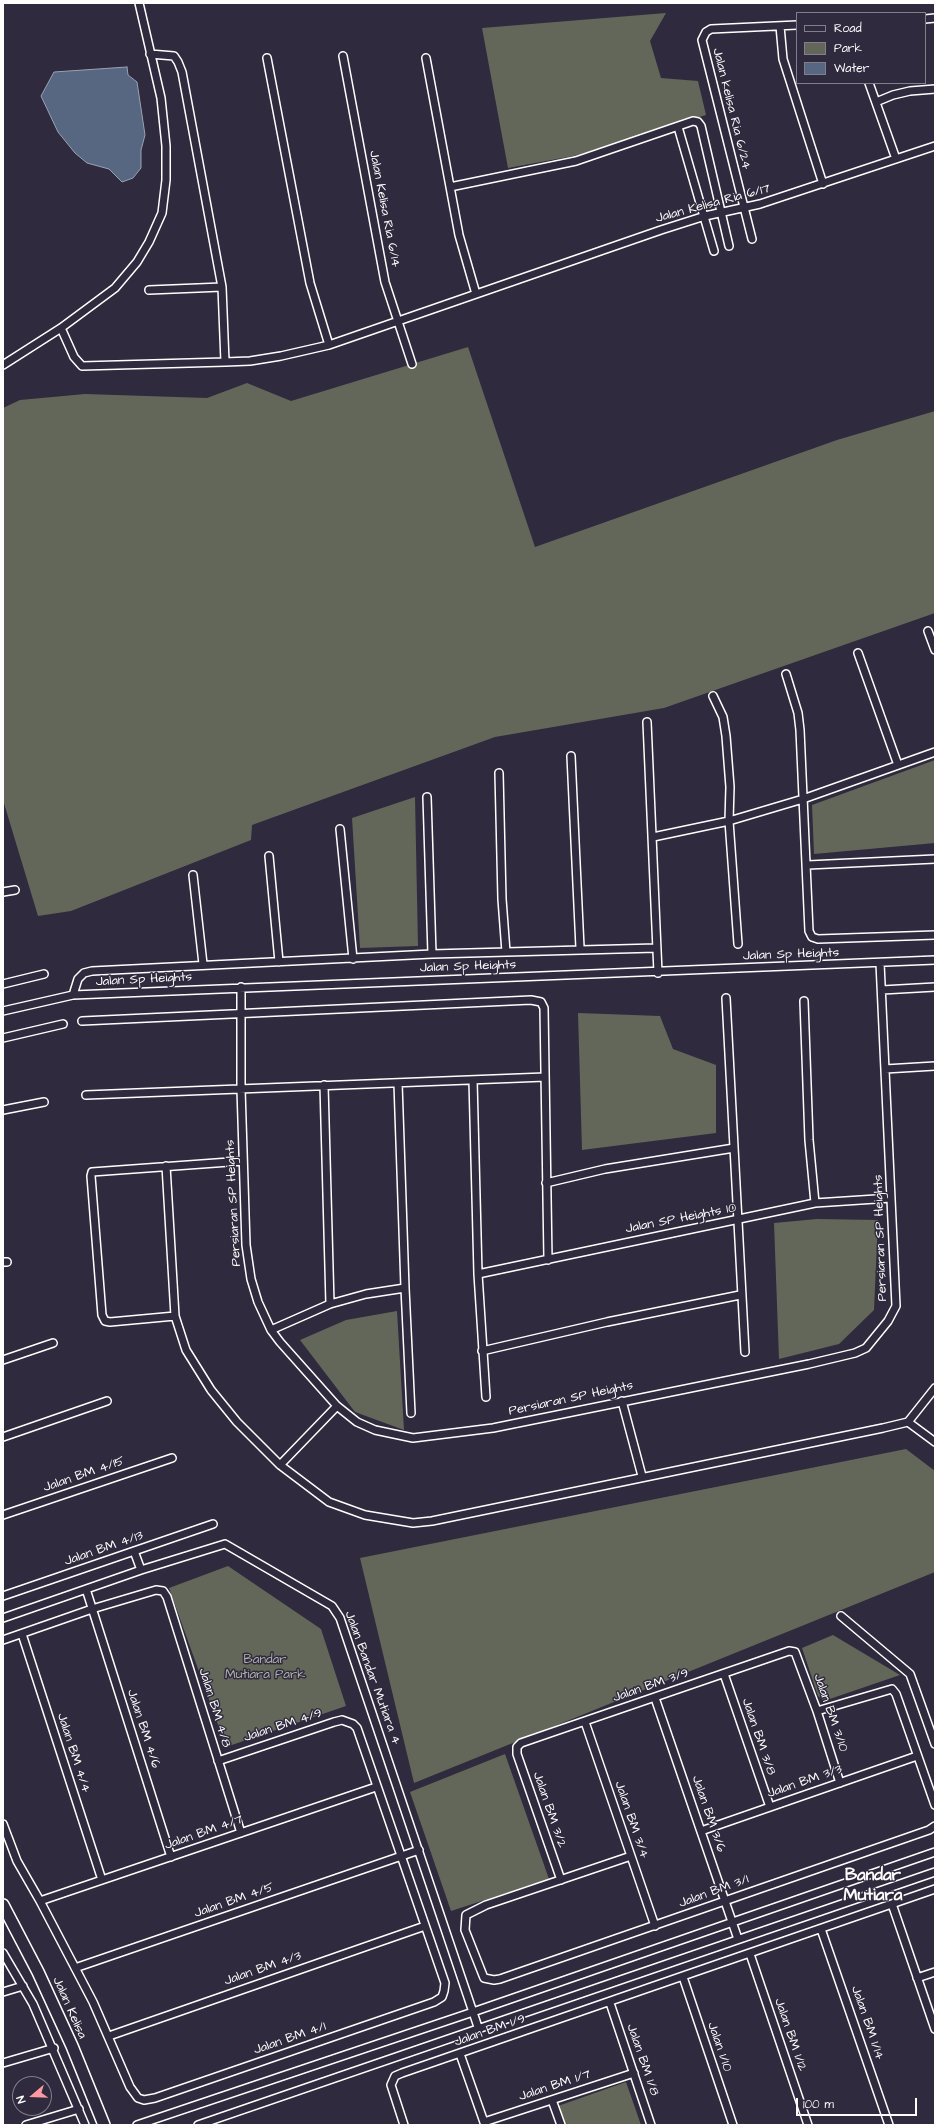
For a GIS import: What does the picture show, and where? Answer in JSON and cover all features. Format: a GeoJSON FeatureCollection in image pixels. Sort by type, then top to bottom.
{"type":"FeatureCollection","features":[{"type":"Feature","properties":{"kind":"main road","name":"Jalan Kelisa"},"geometry":{"type":"LineString","coordinates":[[3,1905],[38,1972],[72,2046],[104,2125]]}},
{"type":"Feature","properties":{"kind":"street"},"geometry":{"type":"LineString","coordinates":[[3,363],[61,328],[115,288],[137,262],[149,242],[162,213],[166,180],[166,146],[161,98],[139,3]]}},
{"type":"Feature","properties":{"kind":"street","name":"Jalan kelisa Ria 6/24"},"geometry":{"type":"LineString","coordinates":[[752,239],[702,40],[706,32],[711,29],[796,25]]}},
{"type":"Feature","properties":{"kind":"street"},"geometry":{"type":"LineString","coordinates":[[780,26],[783,59],[824,184]]}},
{"type":"Feature","properties":{"kind":"street"},"geometry":{"type":"LineString","coordinates":[[150,54],[174,56],[182,72],[222,287],[225,362]]}},
{"type":"Feature","properties":{"kind":"street","name":"Jalan Kelisa Ria 6/14"},"geometry":{"type":"LineString","coordinates":[[343,56],[385,282],[412,364]]}},
{"type":"Feature","properties":{"kind":"street"},"geometry":{"type":"LineString","coordinates":[[266,58],[310,283],[329,345]]}},
{"type":"Feature","properties":{"kind":"street"},"geometry":{"type":"LineString","coordinates":[[426,58],[459,235],[476,294]]}},
{"type":"Feature","properties":{"kind":"street"},"geometry":{"type":"LineString","coordinates":[[869,84],[896,159]]}},
{"type":"Feature","properties":{"kind":"street"},"geometry":{"type":"LineString","coordinates":[[876,102],[893,95],[935,89]]}},
{"type":"Feature","properties":{"kind":"street"},"geometry":{"type":"LineString","coordinates":[[450,187],[576,161],[693,121],[701,126],[729,246]]}},
{"type":"Feature","properties":{"kind":"street"},"geometry":{"type":"LineString","coordinates":[[678,127],[714,251]]}},
{"type":"Feature","properties":{"kind":"street","name":"Jalan Kelisa Ria 6/17"},"geometry":{"type":"LineString","coordinates":[[61,328],[74,357],[82,366],[250,361],[282,356],[329,345],[705,216],[744,209],[824,184],[935,146]]}},
{"type":"Feature","properties":{"kind":"street"},"geometry":{"type":"LineString","coordinates":[[148,290],[222,287]]}},
{"type":"Feature","properties":{"kind":"street"},"geometry":{"type":"LineString","coordinates":[[928,631],[935,650]]}},
{"type":"Feature","properties":{"kind":"street"},"geometry":{"type":"LineString","coordinates":[[858,653],[898,765]]}},
{"type":"Feature","properties":{"kind":"street"},"geometry":{"type":"LineString","coordinates":[[786,674],[798,713],[808,865],[809,931],[812,937],[818,939],[935,935]]}},
{"type":"Feature","properties":{"kind":"street"},"geometry":{"type":"LineString","coordinates":[[713,696],[723,717],[726,736],[730,787],[729,821],[738,944]]}},
{"type":"Feature","properties":{"kind":"street"},"geometry":{"type":"LineString","coordinates":[[647,722],[658,973]]}},
{"type":"Feature","properties":{"kind":"street"},"geometry":{"type":"LineString","coordinates":[[653,837],[729,821],[804,799],[935,752]]}},
{"type":"Feature","properties":{"kind":"street"},"geometry":{"type":"LineString","coordinates":[[571,756],[580,948]]}},
{"type":"Feature","properties":{"kind":"street"},"geometry":{"type":"LineString","coordinates":[[499,773],[502,899],[506,952]]}},
{"type":"Feature","properties":{"kind":"street"},"geometry":{"type":"LineString","coordinates":[[426,797],[432,954]]}},
{"type":"Feature","properties":{"kind":"street"},"geometry":{"type":"LineString","coordinates":[[340,829],[352,959]]}},
{"type":"Feature","properties":{"kind":"street"},"geometry":{"type":"LineString","coordinates":[[269,856],[279,962]]}},
{"type":"Feature","properties":{"kind":"street"},"geometry":{"type":"LineString","coordinates":[[808,865],[935,859]]}},
{"type":"Feature","properties":{"kind":"street"},"geometry":{"type":"LineString","coordinates":[[193,875],[203,964]]}},
{"type":"Feature","properties":{"kind":"street"},"geometry":{"type":"LineString","coordinates":[[3,892],[15,890]]}},
{"type":"Feature","properties":{"kind":"street"},"geometry":{"type":"LineString","coordinates":[[72,995],[78,979],[84,974],[92,971],[203,964],[352,959],[432,954],[580,948],[656,948]]}},
{"type":"Feature","properties":{"kind":"street","name":"Jalan Sp Heights"},"geometry":{"type":"LineString","coordinates":[[3,1011],[72,995],[241,987],[658,973],[935,960]]}},
{"type":"Feature","properties":{"kind":"street","name":"Persiaran SP Heights"},"geometry":{"type":"LineString","coordinates":[[241,987],[241,1089],[246,1245],[251,1279],[258,1302],[272,1330],[280,1342],[337,1406],[357,1422],[375,1430],[413,1438],[493,1428],[809,1364],[855,1353],[866,1348],[888,1321],[896,1306],[880,963]]}},
{"type":"Feature","properties":{"kind":"street"},"geometry":{"type":"LineString","coordinates":[[3,984],[44,974]]}},
{"type":"Feature","properties":{"kind":"street"},"geometry":{"type":"LineString","coordinates":[[882,990],[935,987]]}},
{"type":"Feature","properties":{"kind":"street"},"geometry":{"type":"LineString","coordinates":[[726,998],[740,1295],[745,1352]]}},
{"type":"Feature","properties":{"kind":"street"},"geometry":{"type":"LineString","coordinates":[[82,1021],[242,1015],[531,1000],[541,1002],[544,1008],[548,1260]]}},
{"type":"Feature","properties":{"kind":"street"},"geometry":{"type":"LineString","coordinates":[[804,1001],[809,1140],[815,1203]]}},
{"type":"Feature","properties":{"kind":"street"},"geometry":{"type":"LineString","coordinates":[[3,1038],[63,1024]]}},
{"type":"Feature","properties":{"kind":"street"},"geometry":{"type":"LineString","coordinates":[[885,1069],[935,1066]]}},
{"type":"Feature","properties":{"kind":"street"},"geometry":{"type":"LineString","coordinates":[[86,1095],[545,1077]]}},
{"type":"Feature","properties":{"kind":"street"},"geometry":{"type":"LineString","coordinates":[[473,1080],[478,1274],[486,1397]]}},
{"type":"Feature","properties":{"kind":"street"},"geometry":{"type":"LineString","coordinates":[[398,1083],[411,1412]]}},
{"type":"Feature","properties":{"kind":"street"},"geometry":{"type":"LineString","coordinates":[[324,1085],[330,1304]]}},
{"type":"Feature","properties":{"kind":"street"},"geometry":{"type":"LineString","coordinates":[[3,1110],[44,1102]]}},
{"type":"Feature","properties":{"kind":"street"},"geometry":{"type":"LineString","coordinates":[[546,1183],[605,1169],[734,1148]]}},
{"type":"Feature","properties":{"kind":"street"},"geometry":{"type":"LineString","coordinates":[[175,1316],[110,1322],[105,1321],[102,1315],[91,1176],[92,1172],[243,1161]]}},
{"type":"Feature","properties":{"kind":"street"},"geometry":{"type":"LineString","coordinates":[[166,1166],[175,1316],[186,1350],[211,1390],[237,1422],[280,1465],[329,1502],[365,1515],[413,1523],[432,1521],[642,1476],[908,1422],[935,1388]]}},
{"type":"Feature","properties":{"kind":"street","name":"Jalan SP Heights 10"},"geometry":{"type":"LineString","coordinates":[[478,1274],[815,1203],[891,1198]]}},
{"type":"Feature","properties":{"kind":"street"},"geometry":{"type":"LineString","coordinates":[[272,1330],[330,1304],[366,1294],[405,1288]]}},
{"type":"Feature","properties":{"kind":"street"},"geometry":{"type":"LineString","coordinates":[[482,1351],[740,1295]]}},
{"type":"Feature","properties":{"kind":"street"},"geometry":{"type":"LineString","coordinates":[[3,1360],[52,1343]]}},
{"type":"Feature","properties":{"kind":"street"},"geometry":{"type":"LineString","coordinates":[[3,1437],[107,1401]]}},
{"type":"Feature","properties":{"kind":"street"},"geometry":{"type":"LineString","coordinates":[[622,1401],[642,1476]]}},
{"type":"Feature","properties":{"kind":"street"},"geometry":{"type":"LineString","coordinates":[[280,1465],[337,1406]]}},
{"type":"Feature","properties":{"kind":"street"},"geometry":{"type":"LineString","coordinates":[[908,1422],[935,1442]]}},
{"type":"Feature","properties":{"kind":"street","name":"Jalan BM 4/15"},"geometry":{"type":"LineString","coordinates":[[3,1515],[172,1458]]}},
{"type":"Feature","properties":{"kind":"street","name":"Jalan BM 4/13"},"geometry":{"type":"LineString","coordinates":[[3,1596],[213,1524]]}},
{"type":"Feature","properties":{"kind":"street","name":"Jalan Bandar Mutiara 4"},"geometry":{"type":"LineString","coordinates":[[3,1618],[141,1570],[225,1544],[332,1606],[340,1618],[479,2030]]}},
{"type":"Feature","properties":{"kind":"street"},"geometry":{"type":"LineString","coordinates":[[134,1551],[141,1570]]}},
{"type":"Feature","properties":{"kind":"street","name":"Jalan BM 4/6"},"geometry":{"type":"LineString","coordinates":[[86,1590],[171,1857]]}},
{"type":"Feature","properties":{"kind":"street","name":"Jalan BM 4/8"},"geometry":{"type":"LineString","coordinates":[[92,1609],[156,1590],[163,1592],[166,1597],[241,1833]]}},
{"type":"Feature","properties":{"kind":"street"},"geometry":{"type":"LineString","coordinates":[[3,1640],[92,1609]]}},
{"type":"Feature","properties":{"kind":"street"},"geometry":{"type":"LineString","coordinates":[[841,1616],[910,1674],[935,1744]]}},
{"type":"Feature","properties":{"kind":"street","name":"Jalan BM 4/4"},"geometry":{"type":"LineString","coordinates":[[22,1634],[102,1880]]}},
{"type":"Feature","properties":{"kind":"street","name":"Jalan BM 3/9"},"geometry":{"type":"LineString","coordinates":[[517,1748],[528,1741],[789,1651],[795,1652]]}},
{"type":"Feature","properties":{"kind":"street","name":"Jalan BM 3/10"},"geometry":{"type":"LineString","coordinates":[[795,1652],[817,1711],[840,1783]]}},
{"type":"Feature","properties":{"kind":"street","name":"Jalan BM 3/8"},"geometry":{"type":"LineString","coordinates":[[724,1674],[770,1807]]}},
{"type":"Feature","properties":{"kind":"street"},"geometry":{"type":"LineString","coordinates":[[817,1711],[892,1689],[896,1694],[935,1805]]}},
{"type":"Feature","properties":{"kind":"street","name":"Jalan BM 3/6"},"geometry":{"type":"LineString","coordinates":[[655,1698],[738,1939]]}},
{"type":"Feature","properties":{"kind":"street","name":"Jalan BM 4/9"},"geometry":{"type":"LineString","coordinates":[[218,1761],[342,1720],[348,1721],[357,1728],[376,1787]]}},
{"type":"Feature","properties":{"kind":"street","name":"Jalan BM 3/4"},"geometry":{"type":"LineString","coordinates":[[585,1722],[655,1926]]}},
{"type":"Feature","properties":{"kind":"street","name":"Jalan BM 3/2"},"geometry":{"type":"LineString","coordinates":[[517,1748],[517,1754],[561,1880]]}},
{"type":"Feature","properties":{"kind":"street","name":"Jalan BM 3/3"},"geometry":{"type":"LineString","coordinates":[[701,1831],[917,1756]]}},
{"type":"Feature","properties":{"kind":"street"},"geometry":{"type":"LineString","coordinates":[[376,1787],[425,1926]]}},
{"type":"Feature","properties":{"kind":"street","name":"Jalan BM 4/7"},"geometry":{"type":"LineString","coordinates":[[40,1901],[376,1787]]}},
{"type":"Feature","properties":{"kind":"street"},"geometry":{"type":"LineString","coordinates":[[3,1824],[17,1861],[40,1901],[109,2036]]}},
{"type":"Feature","properties":{"kind":"street","name":"Jalan BM 3/1"},"geometry":{"type":"LineString","coordinates":[[561,1880],[486,1905],[466,1915],[466,1930],[480,1974],[488,1980],[500,1979],[929,1830],[935,1826]]}},
{"type":"Feature","properties":{"kind":"street","name":"Jalan BM 4/5"},"geometry":{"type":"LineString","coordinates":[[75,1968],[419,1850]]}},
{"type":"Feature","properties":{"kind":"street"},"geometry":{"type":"LineString","coordinates":[[136,2125],[473,2012],[935,1852]]}},
{"type":"Feature","properties":{"kind":"street"},"geometry":{"type":"LineString","coordinates":[[561,1880],[631,1856]]}},
{"type":"Feature","properties":{"kind":"street"},"geometry":{"type":"LineString","coordinates":[[198,2125],[479,2030],[935,1872]]}},
{"type":"Feature","properties":{"kind":"street"},"geometry":{"type":"LineString","coordinates":[[935,1889],[892,1904],[935,2030]]}},
{"type":"Feature","properties":{"kind":"street","name":"Jalan BM 1/9"},"geometry":{"type":"LineString","coordinates":[[404,2125],[391,2085],[395,2076],[610,2003],[892,1904]]}},
{"type":"Feature","properties":{"kind":"street","name":"Jalan BM 4/1"},"geometry":{"type":"LineString","coordinates":[[109,2036],[135,2094],[144,2100],[154,2098],[434,2002],[442,1997],[445,1983],[425,1926]]}},
{"type":"Feature","properties":{"kind":"street","name":"Jalan BM 4/3"},"geometry":{"type":"LineString","coordinates":[[109,2036],[425,1926]]}},
{"type":"Feature","properties":{"kind":"street","name":"Jalan BM 1/14"},"geometry":{"type":"LineString","coordinates":[[821,1929],[889,2125]]}},
{"type":"Feature","properties":{"kind":"street"},"geometry":{"type":"LineString","coordinates":[[3,1953],[23,1986],[54,2048],[86,2125]]}},
{"type":"Feature","properties":{"kind":"street","name":"Jalan BM 1/12"},"geometry":{"type":"LineString","coordinates":[[750,1954],[808,2125]]}},
{"type":"Feature","properties":{"kind":"street"},"geometry":{"type":"LineString","coordinates":[[917,1978],[935,1972]]}},
{"type":"Feature","properties":{"kind":"street","name":"Jalan 1/10"},"geometry":{"type":"LineString","coordinates":[[683,1977],[733,2125]]}},
{"type":"Feature","properties":{"kind":"street"},"geometry":{"type":"LineString","coordinates":[[3,1992],[23,1986]]}},
{"type":"Feature","properties":{"kind":"street","name":"Jalan BM 1/8"},"geometry":{"type":"LineString","coordinates":[[610,2003],[651,2125]]}},
{"type":"Feature","properties":{"kind":"street"},"geometry":{"type":"LineString","coordinates":[[3,2063],[54,2048]]}},
{"type":"Feature","properties":{"kind":"street"},"geometry":{"type":"LineString","coordinates":[[460,2054],[484,2124]]}},
{"type":"Feature","properties":{"kind":"street","name":"Jalan BM 1/7"},"geometry":{"type":"LineString","coordinates":[[484,2124],[634,2073]]}},
{"type":"Feature","properties":{"kind":"street"},"geometry":{"type":"LineString","coordinates":[[552,2100],[561,2125]]}},
{"type":"Feature","properties":{"kind":"street"},"geometry":{"type":"LineString","coordinates":[[26,2125],[79,2109]]}},
{"type":"Feature","properties":{"kind":"green space"},"geometry":{"type":"Polygon","coordinates":[[[666,13],[650,41],[661,78],[698,81],[706,115],[579,155],[508,168],[482,28],[666,13]]]}},
{"type":"Feature","properties":{"kind":"green space"},"geometry":{"type":"Polygon","coordinates":[[[468,347],[535,547],[837,440],[935,411],[935,613],[664,708],[495,737],[252,825],[251,840],[71,911],[38,916],[3,800],[3,408],[20,400],[85,394],[207,398],[247,383],[291,401],[468,347]]]}},
{"type":"Feature","properties":{"kind":"green space"},"geometry":{"type":"Polygon","coordinates":[[[935,760],[935,843],[814,854],[812,805],[935,760]]]}},
{"type":"Feature","properties":{"kind":"green space"},"geometry":{"type":"Polygon","coordinates":[[[415,797],[418,946],[360,948],[352,818],[415,797]]]}},
{"type":"Feature","properties":{"kind":"green space"},"geometry":{"type":"Polygon","coordinates":[[[578,1013],[660,1016],[673,1049],[716,1065],[716,1133],[582,1150],[578,1013]]]}},
{"type":"Feature","properties":{"kind":"green space"},"geometry":{"type":"Polygon","coordinates":[[[817,1219],[878,1220],[874,1310],[839,1344],[779,1359],[774,1223],[817,1219]]]}},
{"type":"Feature","properties":{"kind":"green space"},"geometry":{"type":"Polygon","coordinates":[[[397,1311],[404,1430],[355,1412],[300,1340],[346,1320],[397,1311]]]}},
{"type":"Feature","properties":{"kind":"green space"},"geometry":{"type":"Polygon","coordinates":[[[906,1449],[935,1471],[935,1572],[414,1783],[360,1558],[906,1449]]]}},
{"type":"Feature","properties":{"kind":"green space","name":"Bandar Mutiara Park"},"geometry":{"type":"Polygon","coordinates":[[[228,1566],[321,1629],[346,1706],[226,1747],[169,1588],[228,1566]]]}},
{"type":"Feature","properties":{"kind":"green space"},"geometry":{"type":"Polygon","coordinates":[[[833,1635],[900,1675],[824,1701],[818,1696],[802,1648],[833,1635]]]}},
{"type":"Feature","properties":{"kind":"green space"},"geometry":{"type":"Polygon","coordinates":[[[505,1754],[549,1879],[451,1911],[410,1792],[505,1754]]]}},
{"type":"Feature","properties":{"kind":"green space"},"geometry":{"type":"Polygon","coordinates":[[[626,2082],[641,2125],[564,2125],[558,2106],[626,2082]]]}},
{"type":"Feature","properties":{"kind":"water"},"geometry":{"type":"Polygon","coordinates":[[[127,67],[128,75],[137,82],[145,135],[141,150],[141,168],[133,178],[122,182],[109,169],[87,163],[75,153],[58,132],[41,96],[54,72],[127,67]]]}},
{"type":"Feature","properties":{"kind":"district","name":"Bandar Mutiara"},"geometry":{"type":"Point","coordinates":[873,1886]}}]}
